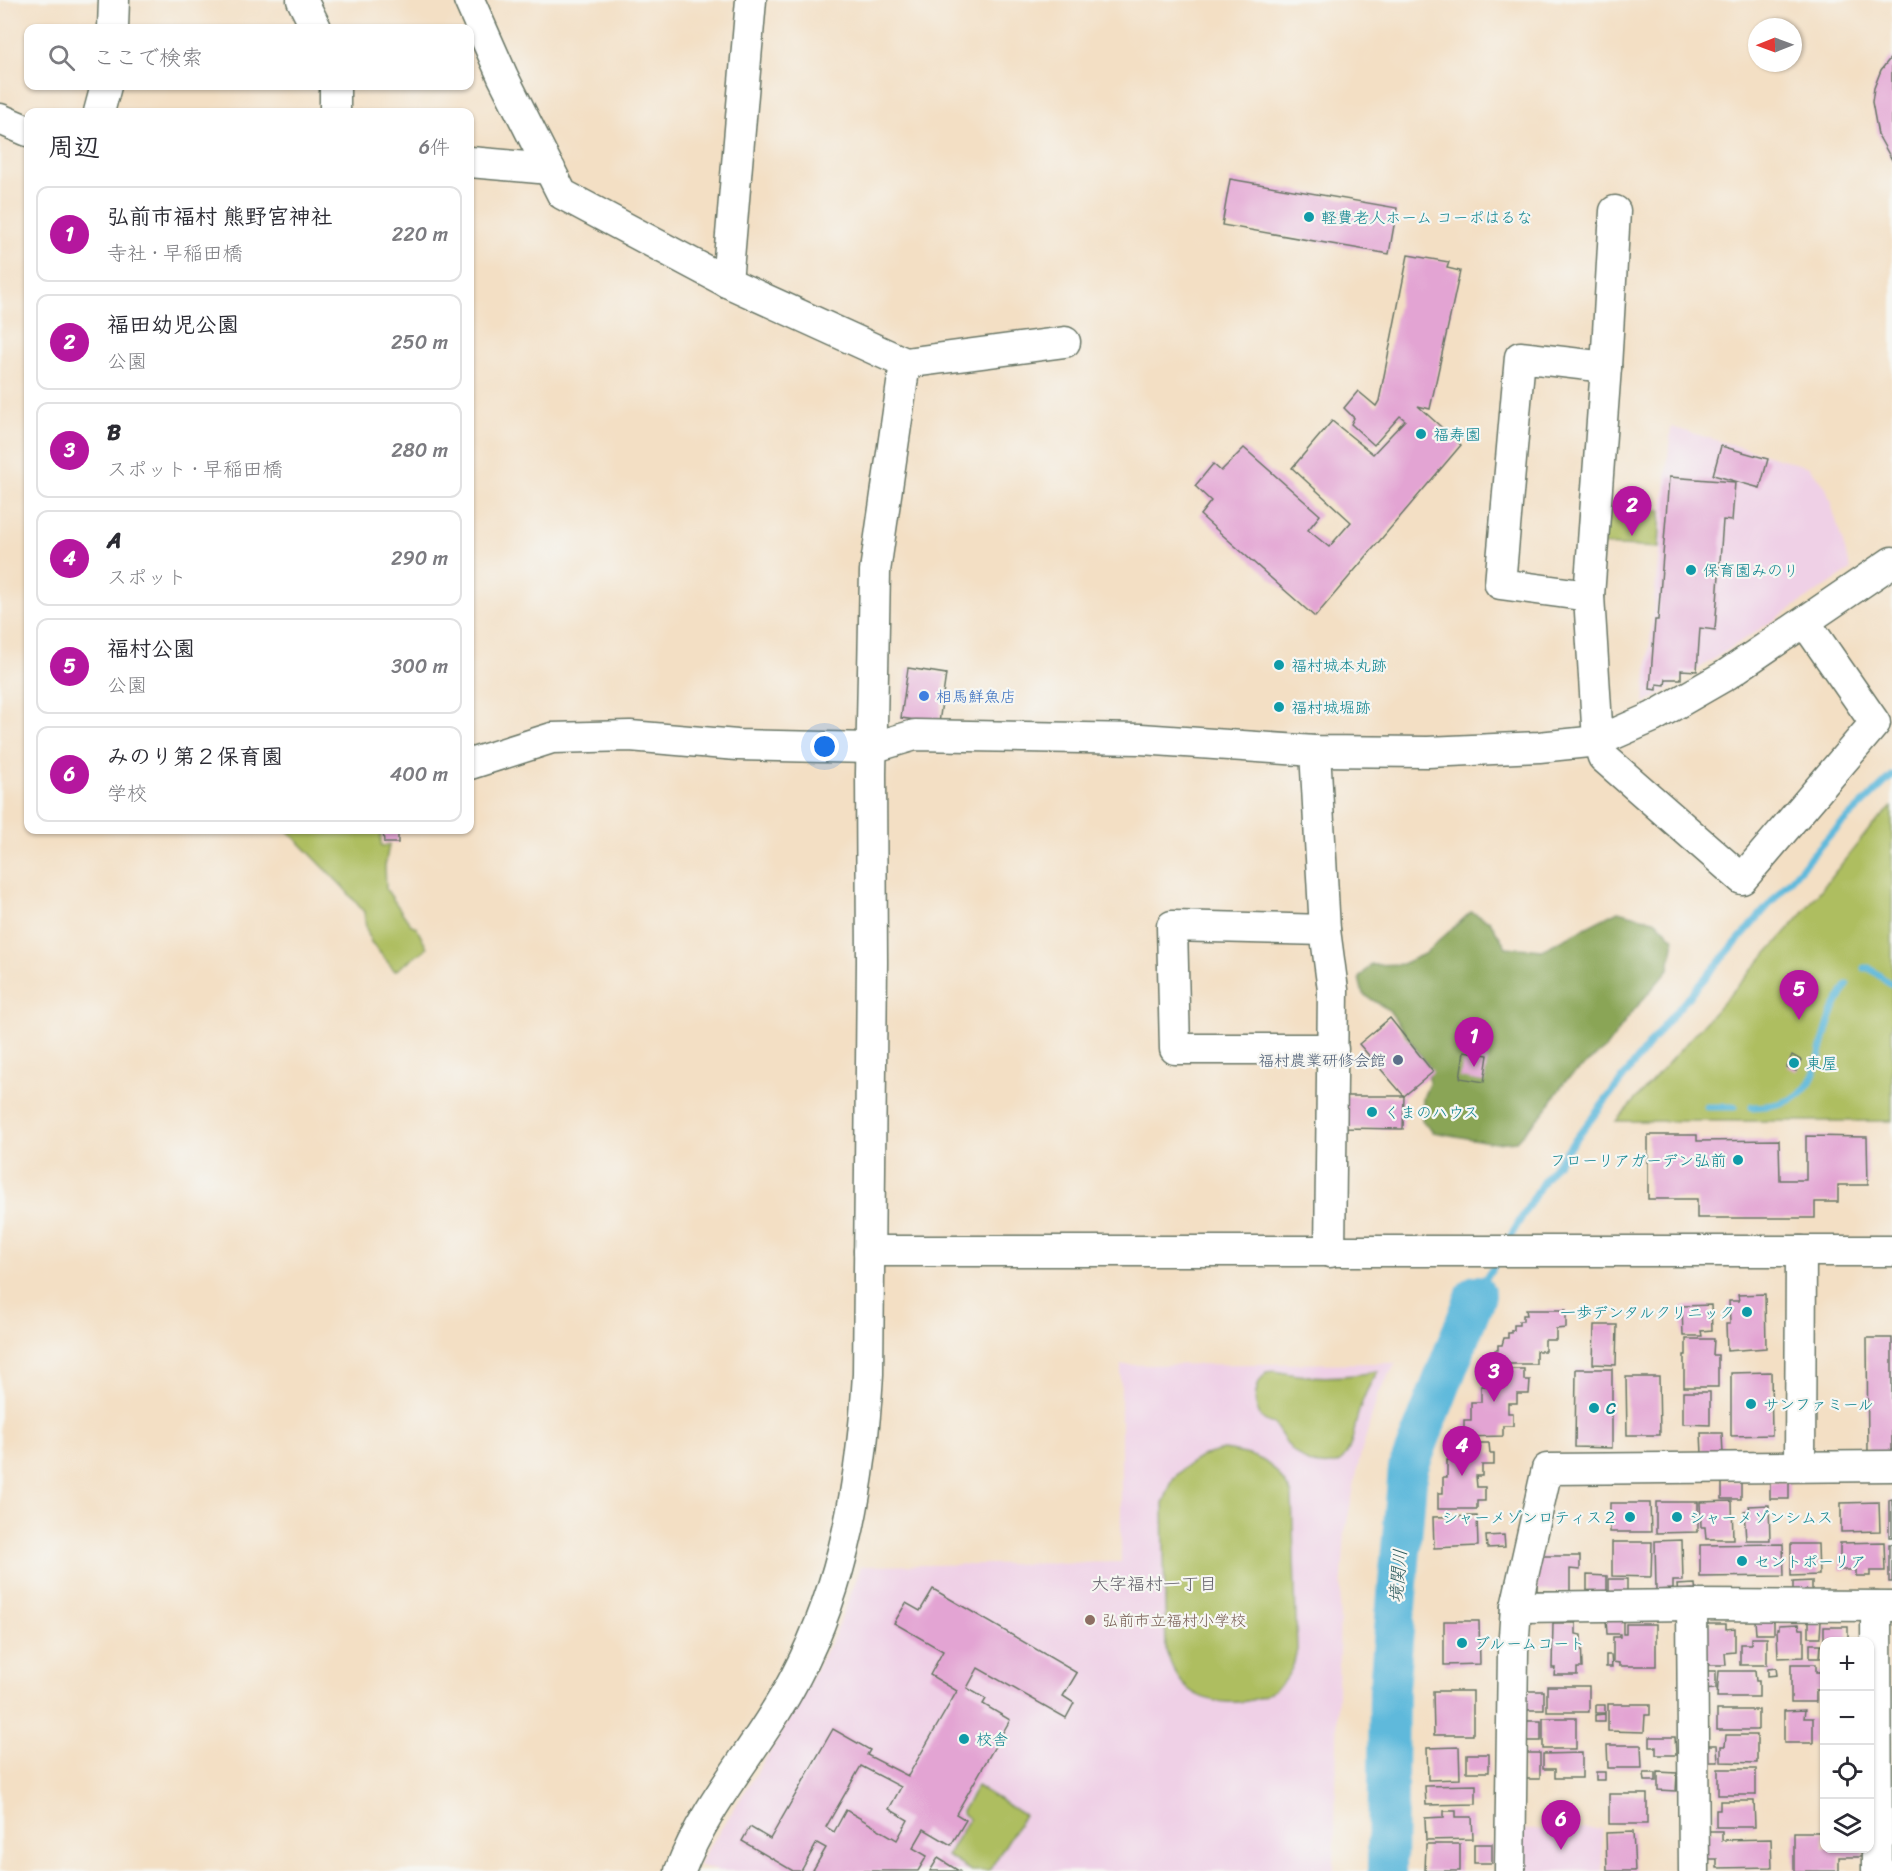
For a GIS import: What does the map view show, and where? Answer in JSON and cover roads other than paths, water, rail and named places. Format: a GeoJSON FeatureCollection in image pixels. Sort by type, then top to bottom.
{"type":"FeatureCollection","features":[{"type":"Feature","properties":{"kind":"street"},"geometry":{"type":"LineString","coordinates":[[113,24],[114,0]]}},
{"type":"Feature","properties":{"kind":"street"},"geometry":{"type":"LineString","coordinates":[[302,0],[314,24]]}},
{"type":"Feature","properties":{"kind":"street"},"geometry":{"type":"LineString","coordinates":[[469,0],[503,77],[562,194],[727,282],[905,363],[1065,342]]}},
{"type":"Feature","properties":{"kind":"street"},"geometry":{"type":"LineString","coordinates":[[727,282],[751,0]]}},
{"type":"Feature","properties":{"kind":"street"},"geometry":{"type":"LineString","coordinates":[[100,108],[105,90]]}},
{"type":"Feature","properties":{"kind":"street"},"geometry":{"type":"LineString","coordinates":[[335,90],[335,108]]}},
{"type":"Feature","properties":{"kind":"street"},"geometry":{"type":"LineString","coordinates":[[0,119],[24,129]]}},
{"type":"Feature","properties":{"kind":"street"},"geometry":{"type":"LineString","coordinates":[[474,162],[550,168]]}},
{"type":"Feature","properties":{"kind":"street"},"geometry":{"type":"LineString","coordinates":[[1615,211],[1589,596],[1598,741],[1603,757],[1742,879],[1875,723],[1805,622]]}},
{"type":"Feature","properties":{"kind":"street"},"geometry":{"type":"LineString","coordinates":[[1589,596],[1500,584],[1520,357],[1606,367]]}},
{"type":"Feature","properties":{"kind":"street"},"geometry":{"type":"LineString","coordinates":[[680,1871],[706,1819],[766,1728],[796,1676],[824,1614],[845,1543],[858,1482],[865,1426],[868,1374],[874,571],[905,363]]}},
{"type":"Feature","properties":{"kind":"street"},"geometry":{"type":"LineString","coordinates":[[474,764],[552,738],[630,736],[737,745],[871,748],[915,735],[1141,739],[1315,752],[1428,752],[1539,747],[1598,741],[1653,717],[1708,686],[1892,562]]}},
{"type":"Feature","properties":{"kind":"street"},"geometry":{"type":"LineString","coordinates":[[1315,752],[1325,930],[1333,990],[1330,1252]]}},
{"type":"Feature","properties":{"kind":"street"},"geometry":{"type":"LineString","coordinates":[[1325,930],[1172,926],[1175,1049],[1333,1049]]}},
{"type":"Feature","properties":{"kind":"street"},"geometry":{"type":"LineString","coordinates":[[868,1251],[1892,1251]]}},
{"type":"Feature","properties":{"kind":"street"},"geometry":{"type":"LineString","coordinates":[[1800,1466],[1801,1251]]}},
{"type":"Feature","properties":{"kind":"street"},"geometry":{"type":"LineString","coordinates":[[1510,1871],[1513,1651],[1516,1607],[1547,1469],[1892,1466]]}},
{"type":"Feature","properties":{"kind":"street"},"geometry":{"type":"LineString","coordinates":[[1692,1605],[1694,1871]]}},
{"type":"Feature","properties":{"kind":"street"},"geometry":{"type":"LineString","coordinates":[[1516,1607],[1884,1606],[1877,1871]]}},
{"type":"Feature","properties":{"kind":"waterway"},"geometry":{"type":"LineString","coordinates":[[1507,1242],[1544,1180],[1664,1025],[1829,836],[1892,776]]}},
{"type":"Feature","properties":{"kind":"waterway"},"geometry":{"type":"LineString","coordinates":[[1864,968],[1869,968],[1892,985]]}},
{"type":"Feature","properties":{"kind":"waterway"},"geometry":{"type":"LineString","coordinates":[[1752,1107],[1775,1105],[1792,1099],[1804,1090],[1812,1079],[1832,1014],[1847,985]]}},
{"type":"Feature","properties":{"kind":"waterway"},"geometry":{"type":"LineString","coordinates":[[1707,1107],[1734,1107]]}},
{"type":"Feature","properties":{"kind":"waterway"},"geometry":{"type":"LineString","coordinates":[[1476,1295],[1497,1260]]}},
{"type":"Feature","properties":{"kind":"waterway","name":"境関川"},"geometry":{"type":"LineString","coordinates":[[1387,1871],[1389,1687],[1408,1469],[1476,1295]]}},
{"type":"Feature","properties":{"kind":"place","name":"軽費老人ホーム コーポはるな"},"geometry":{"type":"Point","coordinates":[1309,217]}},
{"type":"Feature","properties":{"kind":"place","name":"福寿園"},"geometry":{"type":"Point","coordinates":[1421,434]}},
{"type":"Feature","properties":{"kind":"place","name":"福田幼児公園"},"geometry":{"type":"Point","coordinates":[1632,536]}},
{"type":"Feature","properties":{"kind":"place","name":"保育園みのり"},"geometry":{"type":"Point","coordinates":[1691,570]}},
{"type":"Feature","properties":{"kind":"place","name":"福村城本丸跡"},"geometry":{"type":"Point","coordinates":[1279,665]}},
{"type":"Feature","properties":{"kind":"place","name":"相馬鮮魚店"},"geometry":{"type":"Point","coordinates":[924,696]}},
{"type":"Feature","properties":{"kind":"place","name":"福村城堀跡"},"geometry":{"type":"Point","coordinates":[1279,707]}},
{"type":"Feature","properties":{"kind":"place","name":"福村公園"},"geometry":{"type":"Point","coordinates":[1799,1020]}},
{"type":"Feature","properties":{"kind":"place","name":"福村農業研修会館"},"geometry":{"type":"Point","coordinates":[1398,1060]}},
{"type":"Feature","properties":{"kind":"place","name":"東屋"},"geometry":{"type":"Point","coordinates":[1794,1063]}},
{"type":"Feature","properties":{"kind":"place","name":"弘前市福村 熊野宮神社"},"geometry":{"type":"Point","coordinates":[1474,1067]}},
{"type":"Feature","properties":{"kind":"place","name":"くまのハウス"},"geometry":{"type":"Point","coordinates":[1372,1112]}},
{"type":"Feature","properties":{"kind":"place","name":"フローリアガーデン弘前"},"geometry":{"type":"Point","coordinates":[1738,1160]}},
{"type":"Feature","properties":{"kind":"place","name":"一歩デンタルクリニック"},"geometry":{"type":"Point","coordinates":[1747,1312]}},
{"type":"Feature","properties":{"kind":"place","name":"B"},"geometry":{"type":"Point","coordinates":[1494,1402]}},
{"type":"Feature","properties":{"kind":"place","name":"サンファミール"},"geometry":{"type":"Point","coordinates":[1751,1404]}},
{"type":"Feature","properties":{"kind":"place","name":"C"},"geometry":{"type":"Point","coordinates":[1594,1408]}},
{"type":"Feature","properties":{"kind":"place","name":"A"},"geometry":{"type":"Point","coordinates":[1462,1476]}},
{"type":"Feature","properties":{"kind":"place","name":"シャーメゾンロティス２"},"geometry":{"type":"Point","coordinates":[1630,1517]}},
{"type":"Feature","properties":{"kind":"place","name":"シャーメゾンシムス"},"geometry":{"type":"Point","coordinates":[1677,1517]}},
{"type":"Feature","properties":{"kind":"place","name":"セントポーリア"},"geometry":{"type":"Point","coordinates":[1742,1561]}},
{"type":"Feature","properties":{"kind":"place","name":"弘前市立福村小学校"},"geometry":{"type":"Point","coordinates":[1090,1620]}},
{"type":"Feature","properties":{"kind":"place","name":"ブルームコート"},"geometry":{"type":"Point","coordinates":[1462,1643]}},
{"type":"Feature","properties":{"kind":"place","name":"校舎"},"geometry":{"type":"Point","coordinates":[964,1739]}},
{"type":"Feature","properties":{"kind":"place","name":"みのり第２保育園"},"geometry":{"type":"Point","coordinates":[1561,1850]}},
{"type":"Feature","properties":{"kind":"district","name":"大字福村一丁目"},"geometry":{"type":"Point","coordinates":[1154,1584]}}]}
